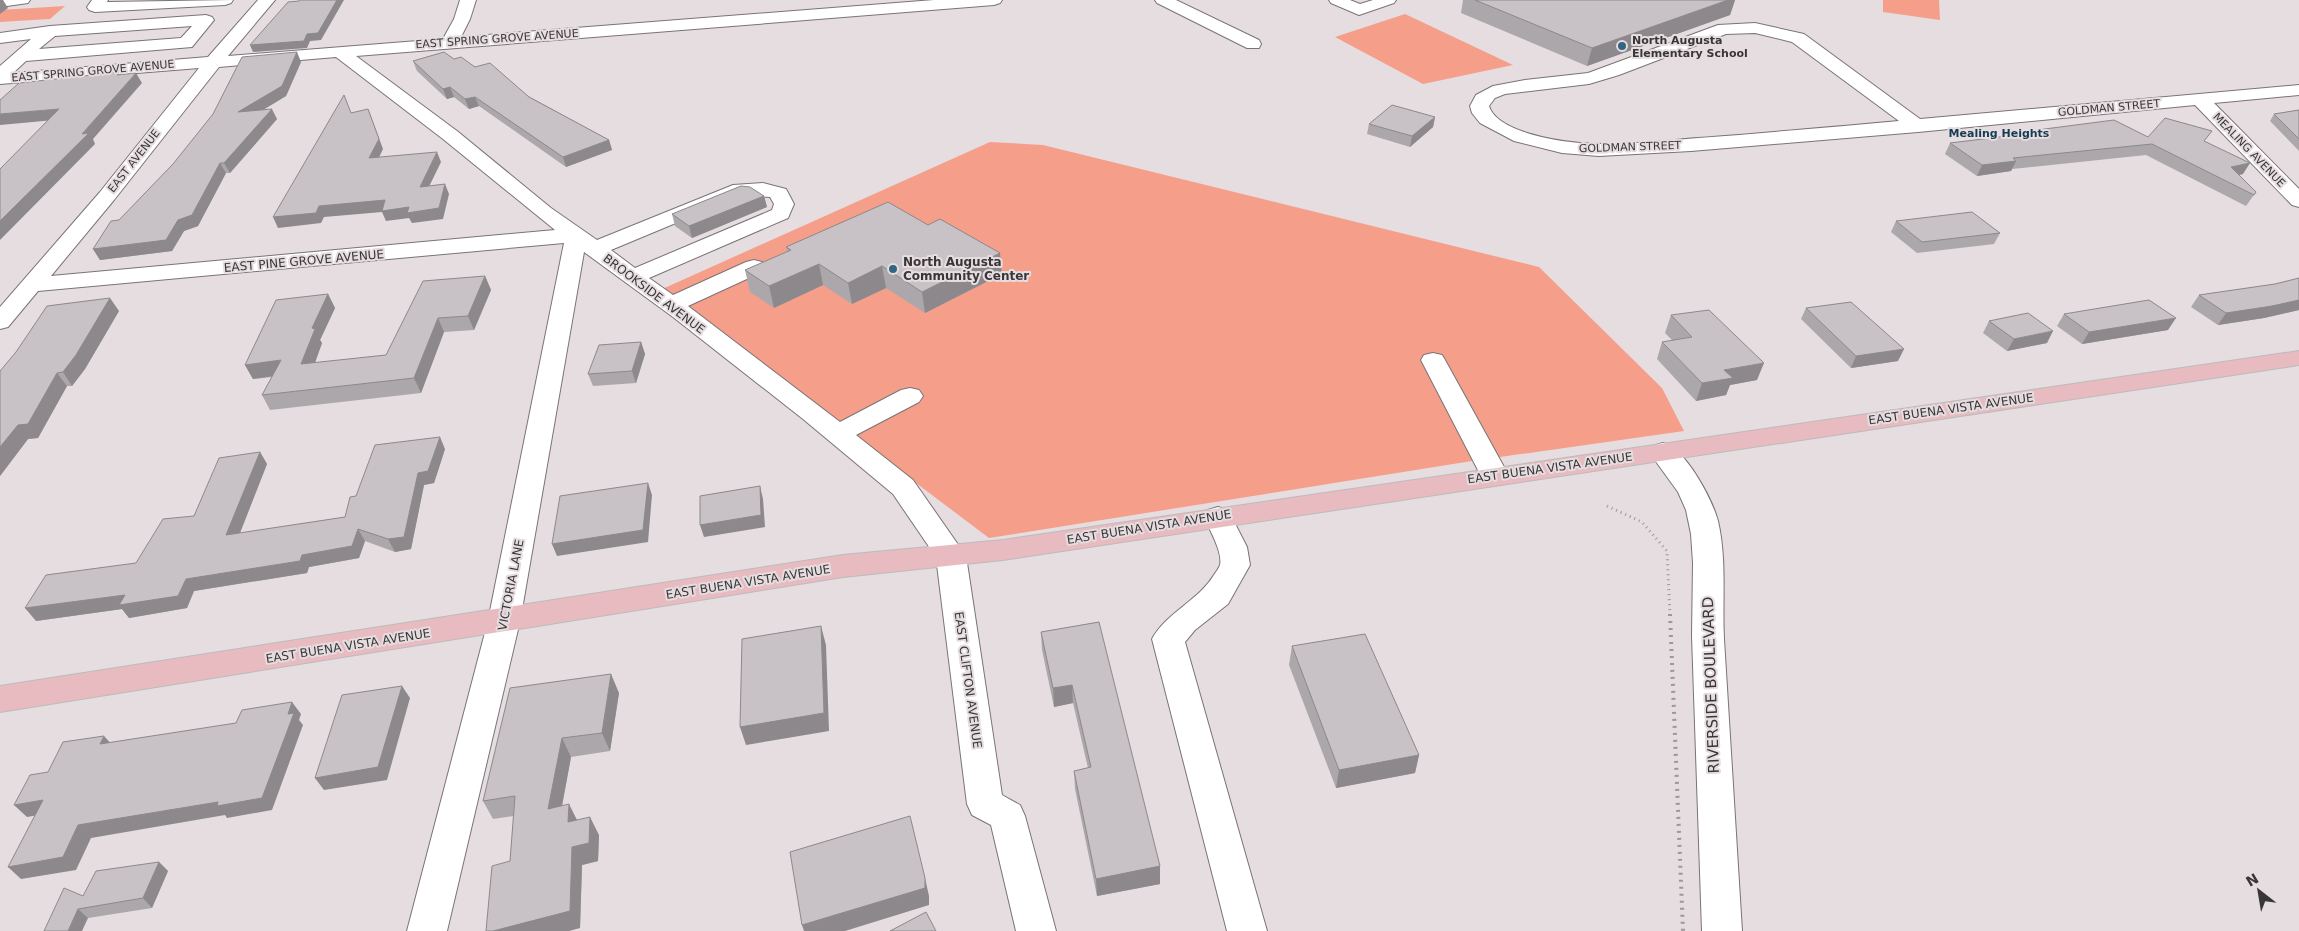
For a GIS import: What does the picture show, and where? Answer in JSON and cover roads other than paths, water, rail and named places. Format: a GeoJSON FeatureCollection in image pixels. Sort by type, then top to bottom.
{"type":"FeatureCollection","features":[{"type":"Feature","properties":{"kind":"main road","name":"EAST BUENA VISTA AVENUE"},"geometry":{"type":"LineString","coordinates":[[0,699],[844,566],[951,556],[2299,358]]}},
{"type":"Feature","properties":{"kind":"street"},"geometry":{"type":"LineString","coordinates":[[0,2],[22,0]]}},
{"type":"Feature","properties":{"kind":"street"},"geometry":{"type":"LineString","coordinates":[[100,0],[95,7],[225,0]]}},
{"type":"Feature","properties":{"kind":"street","name":"EAST AVENUE"},"geometry":{"type":"LineString","coordinates":[[0,322],[107,196],[214,60],[267,0]]}},
{"type":"Feature","properties":{"kind":"street"},"geometry":{"type":"LineString","coordinates":[[450,42],[462,19],[468,0]]}},
{"type":"Feature","properties":{"kind":"street","name":"EAST SPRING GROVE AVENUE"},"geometry":{"type":"LineString","coordinates":[[0,78],[450,42],[859,6],[994,0]]}},
{"type":"Feature","properties":{"kind":"street"},"geometry":{"type":"LineString","coordinates":[[1163,0],[1253,44]]}},
{"type":"Feature","properties":{"kind":"street"},"geometry":{"type":"LineString","coordinates":[[1337,0],[1359,10],[1388,0]]}},
{"type":"Feature","properties":{"kind":"street"},"geometry":{"type":"LineString","coordinates":[[0,38],[50,31],[206,20],[186,43],[0,60]]}},
{"type":"Feature","properties":{"kind":"street","name":"GOLDMAN STREET"},"geometry":{"type":"LineString","coordinates":[[1918,126],[1798,38],[1772,30],[1743,27],[1724,29],[1591,78],[1521,85],[1497,91],[1482,99],[1481,104],[1484,116],[1497,127],[1507,132],[1553,146],[1583,150],[1638,149],[1918,126],[2299,90]]}},
{"type":"Feature","properties":{"kind":"street"},"geometry":{"type":"LineString","coordinates":[[0,75],[50,31]]}},
{"type":"Feature","properties":{"kind":"street","name":"BROOKSIDE AVENUE"},"geometry":{"type":"LineString","coordinates":[[338,50],[838,434],[903,487],[951,556]]}},
{"type":"Feature","properties":{"kind":"street","name":"MEALING AVENUE"},"geometry":{"type":"LineString","coordinates":[[2200,100],[2299,201]]}},
{"type":"Feature","properties":{"kind":"street","name":"EAST PINE GROVE AVENUE"},"geometry":{"type":"LineString","coordinates":[[0,292],[30,287],[586,242],[740,189],[763,189],[779,193],[784,204],[781,214],[633,277]]}},
{"type":"Feature","properties":{"kind":"street","name":"VICTORIA LANE"},"geometry":{"type":"LineString","coordinates":[[427,931],[504,621],[586,242]]}},
{"type":"Feature","properties":{"kind":"street"},"geometry":{"type":"LineString","coordinates":[[670,305],[754,267]]}},
{"type":"Feature","properties":{"kind":"street"},"geometry":{"type":"LineString","coordinates":[[1433,360],[1495,476]]}},
{"type":"Feature","properties":{"kind":"street"},"geometry":{"type":"LineString","coordinates":[[838,434],[910,396]]}},
{"type":"Feature","properties":{"kind":"street","name":"RIVERSIDE BOULEVARD"},"geometry":{"type":"LineString","coordinates":[[1663,452],[1680,472],[1692,494],[1702,517],[1708,540],[1707,611],[1722,931]]}},
{"type":"Feature","properties":{"kind":"street"},"geometry":{"type":"LineString","coordinates":[[1218,517],[1232,548],[1235,565],[1218,596],[1184,622],[1168,639],[1247,931]]}},
{"type":"Feature","properties":{"kind":"street","name":"EAST CLIFTON AVENUE"},"geometry":{"type":"LineString","coordinates":[[951,556],[985,804],[1007,816],[1036,931]]}},
{"type":"Feature","properties":{"kind":"place","name":"North Augusta Elementary School"},"geometry":{"type":"Point","coordinates":[1622,46]}},
{"type":"Feature","properties":{"kind":"place","name":"North Augusta Community Center"},"geometry":{"type":"Point","coordinates":[893,269]}},
{"type":"Feature","properties":{"kind":"district","name":"Mealing Heights"},"geometry":{"type":"Point","coordinates":[1999,133]}}]}
